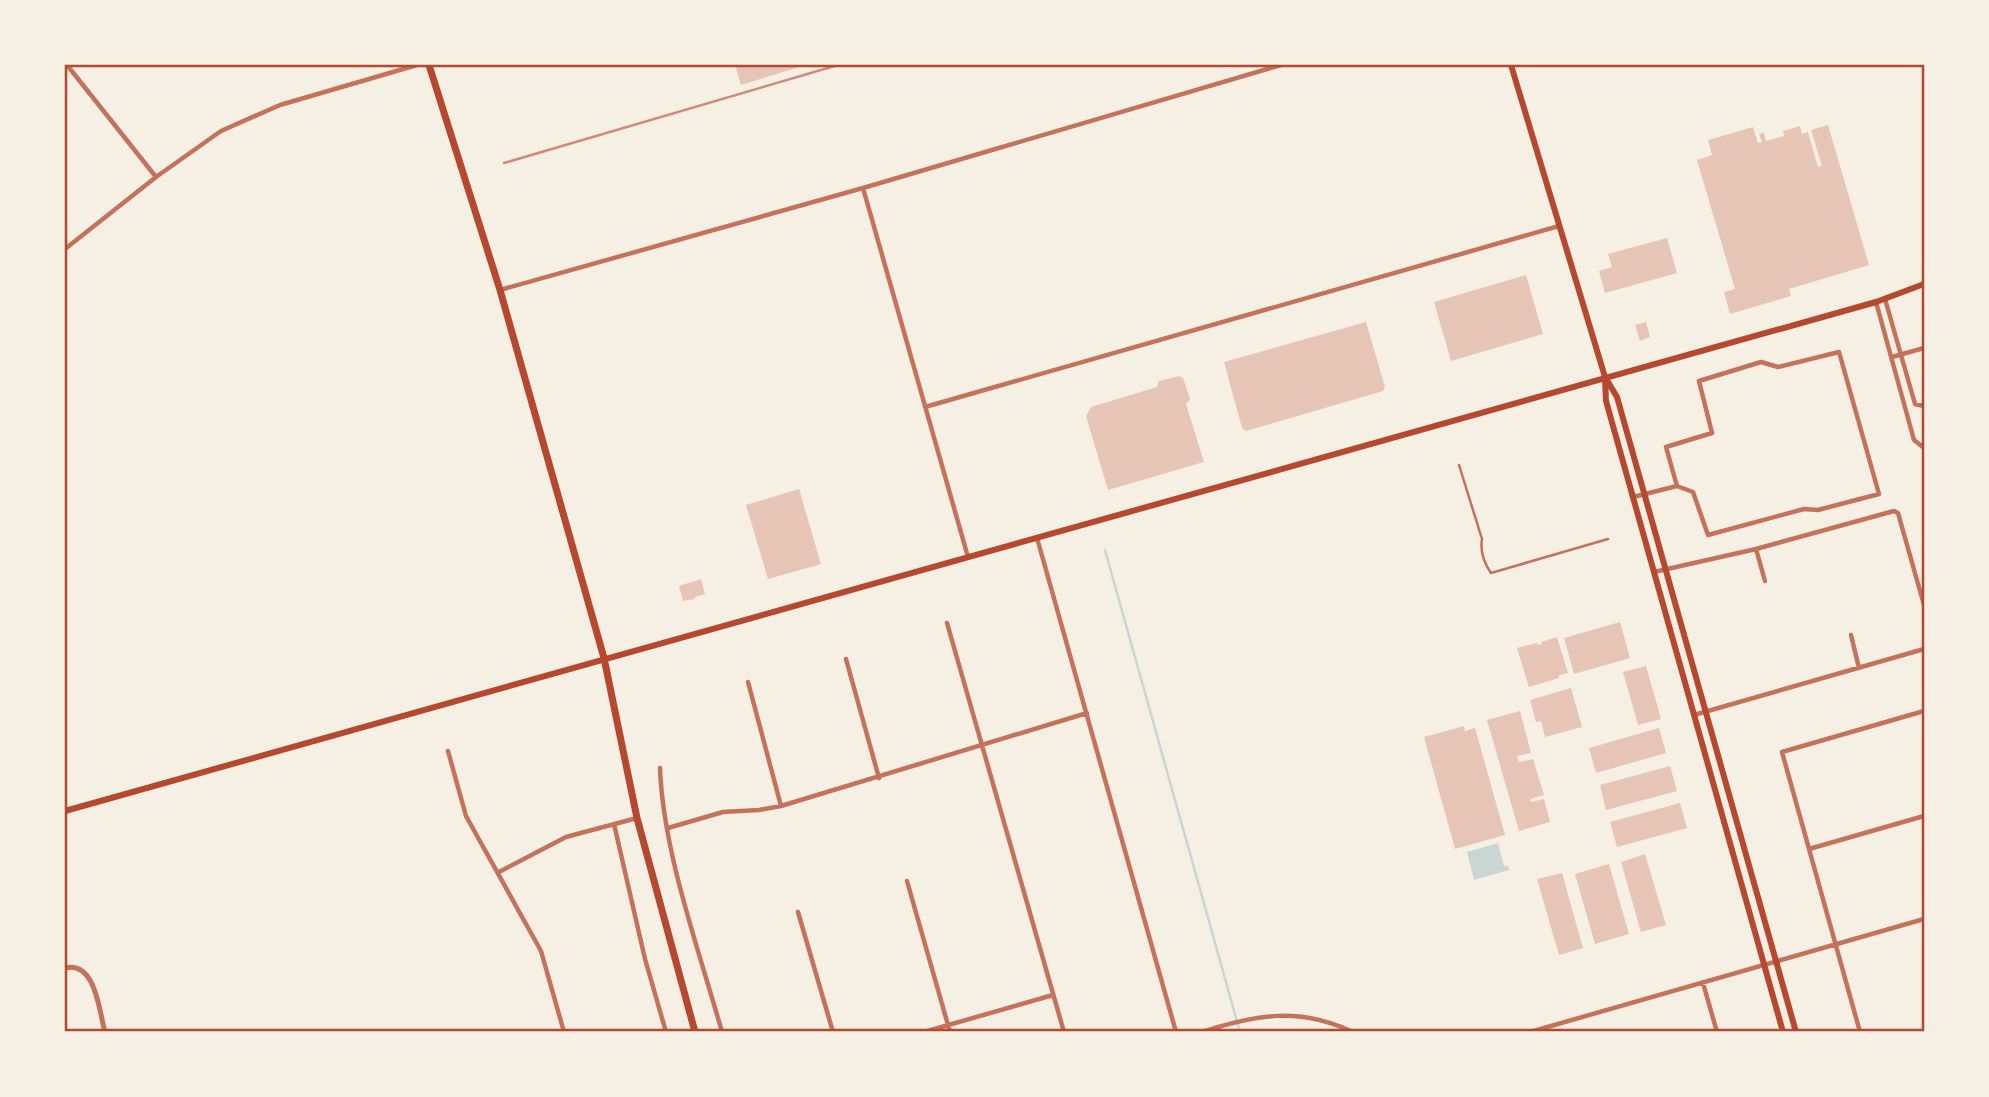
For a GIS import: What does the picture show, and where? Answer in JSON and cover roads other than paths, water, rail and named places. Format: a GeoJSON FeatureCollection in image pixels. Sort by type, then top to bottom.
{"type":"FeatureCollection","features":[{"type":"Feature","properties":{"kind":"main road"},"geometry":{"type":"LineString","coordinates":[[429,65],[500,290],[604,658],[637,818],[695,1032]]}},
{"type":"Feature","properties":{"kind":"main road"},"geometry":{"type":"LineString","coordinates":[[1511,65],[1605,377],[1617,397],[1796,1032]]}},
{"type":"Feature","properties":{"kind":"main road"},"geometry":{"type":"LineString","coordinates":[[65,811],[1876,302],[1924,284]]}},
{"type":"Feature","properties":{"kind":"main road"},"geometry":{"type":"LineString","coordinates":[[1605,377],[1606,401],[1783,1032]]}},
{"type":"Feature","properties":{"kind":"street"},"geometry":{"type":"LineString","coordinates":[[67,65],[156,177]]}},
{"type":"Feature","properties":{"kind":"street"},"geometry":{"type":"LineString","coordinates":[[65,249],[156,177],[221,131],[279,105],[417,65]]}},
{"type":"Feature","properties":{"kind":"street"},"geometry":{"type":"LineString","coordinates":[[500,290],[863,188],[1280,65]]}},
{"type":"Feature","properties":{"kind":"street"},"geometry":{"type":"LineString","coordinates":[[863,188],[968,557]]}},
{"type":"Feature","properties":{"kind":"street"},"geometry":{"type":"LineString","coordinates":[[925,407],[1559,226]]}},
{"type":"Feature","properties":{"kind":"street"},"geometry":{"type":"LineString","coordinates":[[1885,299],[1915,404]]}},
{"type":"Feature","properties":{"kind":"street"},"geometry":{"type":"LineString","coordinates":[[1876,302],[1914,440],[1924,448]]}},
{"type":"Feature","properties":{"kind":"street"},"geometry":{"type":"LineString","coordinates":[[1892,357],[1924,348]]}},
{"type":"Feature","properties":{"kind":"street"},"geometry":{"type":"LineString","coordinates":[[1633,498],[1676,486],[1693,492],[1707,535],[1804,509],[1818,510],[1879,494],[1839,352],[1778,368],[1761,362],[1699,382],[1712,433],[1665,447],[1676,486]]}},
{"type":"Feature","properties":{"kind":"street"},"geometry":{"type":"LineString","coordinates":[[1905,407],[1915,404],[1924,406]]}},
{"type":"Feature","properties":{"kind":"street"},"geometry":{"type":"LineString","coordinates":[[1654,572],[1756,549],[1897,512],[1924,605]]}},
{"type":"Feature","properties":{"kind":"street"},"geometry":{"type":"LineString","coordinates":[[1037,538],[1176,1032]]}},
{"type":"Feature","properties":{"kind":"street"},"geometry":{"type":"LineString","coordinates":[[1756,549],[1765,581]]}},
{"type":"Feature","properties":{"kind":"street"},"geometry":{"type":"LineString","coordinates":[[947,623],[1064,1032]]}},
{"type":"Feature","properties":{"kind":"street"},"geometry":{"type":"LineString","coordinates":[[1851,635],[1859,668]]}},
{"type":"Feature","properties":{"kind":"street"},"geometry":{"type":"LineString","coordinates":[[1693,715],[1924,649]]}},
{"type":"Feature","properties":{"kind":"street"},"geometry":{"type":"LineString","coordinates":[[846,659],[879,778]]}},
{"type":"Feature","properties":{"kind":"street"},"geometry":{"type":"LineString","coordinates":[[748,682],[781,806]]}},
{"type":"Feature","properties":{"kind":"street"},"geometry":{"type":"LineString","coordinates":[[1860,1032],[1782,752],[1924,711]]}},
{"type":"Feature","properties":{"kind":"street"},"geometry":{"type":"LineString","coordinates":[[668,828],[723,812],[781,806],[1087,713]]}},
{"type":"Feature","properties":{"kind":"street"},"geometry":{"type":"LineString","coordinates":[[448,751],[466,816],[541,951],[564,1032]]}},
{"type":"Feature","properties":{"kind":"street"},"geometry":{"type":"LineString","coordinates":[[660,768],[661,801],[682,889],[722,1032]]}},
{"type":"Feature","properties":{"kind":"street"},"geometry":{"type":"LineString","coordinates":[[1809,849],[1924,816]]}},
{"type":"Feature","properties":{"kind":"street"},"geometry":{"type":"LineString","coordinates":[[499,872],[566,836],[637,818]]}},
{"type":"Feature","properties":{"kind":"street"},"geometry":{"type":"LineString","coordinates":[[614,824],[645,959],[666,1032]]}},
{"type":"Feature","properties":{"kind":"street"},"geometry":{"type":"LineString","coordinates":[[907,881],[950,1032]]}},
{"type":"Feature","properties":{"kind":"street"},"geometry":{"type":"LineString","coordinates":[[798,912],[833,1032]]}},
{"type":"Feature","properties":{"kind":"street"},"geometry":{"type":"LineString","coordinates":[[1530,1032],[1924,919]]}},
{"type":"Feature","properties":{"kind":"street"},"geometry":{"type":"LineString","coordinates":[[65,968],[76,967],[87,974],[105,1032]]}},
{"type":"Feature","properties":{"kind":"street"},"geometry":{"type":"LineString","coordinates":[[1703,983],[1717,1032]]}},
{"type":"Feature","properties":{"kind":"street"},"geometry":{"type":"LineString","coordinates":[[924,1032],[1053,995]]}},
{"type":"Feature","properties":{"kind":"street"},"geometry":{"type":"LineString","coordinates":[[1202,1032],[1247,1018],[1296,1015],[1336,1024],[1353,1032]]}},
{"type":"Feature","properties":{"kind":"lane"},"geometry":{"type":"LineString","coordinates":[[1459,465],[1482,539],[1483,557],[1492,573],[1608,539]]}},
{"type":"Feature","properties":{"kind":"waterway"},"geometry":{"type":"LineString","coordinates":[[1105,550],[1240,1032]]}},
{"type":"Feature","properties":{"kind":"railway"},"geometry":{"type":"LineString","coordinates":[[504,163],[838,65]]}}]}
